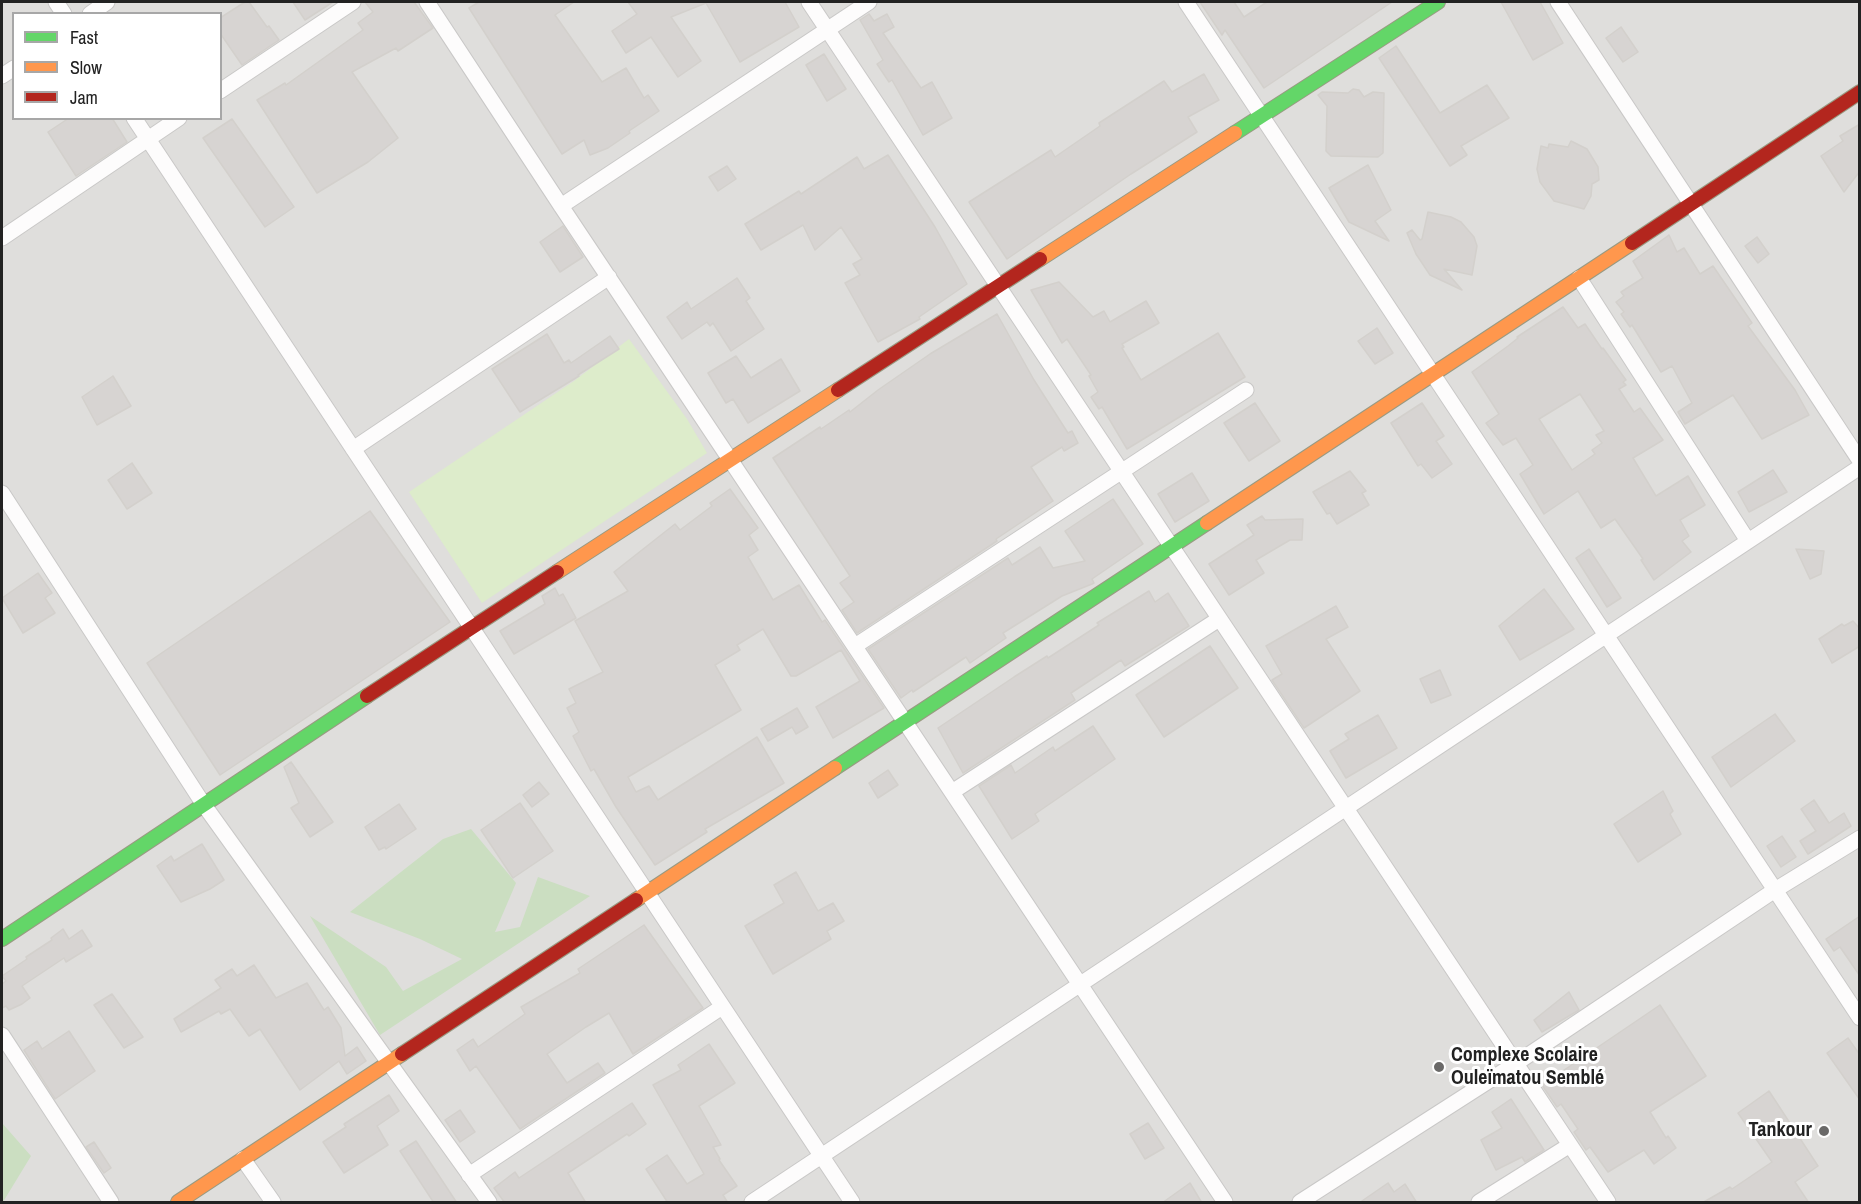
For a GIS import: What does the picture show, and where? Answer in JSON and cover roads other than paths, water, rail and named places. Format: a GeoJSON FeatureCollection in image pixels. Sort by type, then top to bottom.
{"type":"FeatureCollection","features":[{"type":"Feature","properties":{"kind":"street"},"geometry":{"type":"LineString","coordinates":[[93,12],[107,2]]}},
{"type":"Feature","properties":{"kind":"street"},"geometry":{"type":"LineString","coordinates":[[222,90],[353,2]]}},
{"type":"Feature","properties":{"kind":"street"},"geometry":{"type":"LineString","coordinates":[[427,2],[1225,1203]]}},
{"type":"Feature","properties":{"kind":"street"},"geometry":{"type":"LineString","coordinates":[[809,2],[1608,1203]]}},
{"type":"Feature","properties":{"kind":"street"},"geometry":{"type":"LineString","coordinates":[[561,206],[869,2]]}},
{"type":"Feature","properties":{"kind":"street"},"geometry":{"type":"LineString","coordinates":[[1186,2],[1859,1014]]}},
{"type":"Feature","properties":{"kind":"street"},"geometry":{"type":"LineString","coordinates":[[2,939],[471,627],[1438,2]]}},
{"type":"Feature","properties":{"kind":"street"},"geometry":{"type":"LineString","coordinates":[[1558,2],[1860,461]]}},
{"type":"Feature","properties":{"kind":"street"},"geometry":{"type":"LineString","coordinates":[[178,1203],[1860,92]]}},
{"type":"Feature","properties":{"kind":"street"},"geometry":{"type":"LineString","coordinates":[[135,120],[852,1203]]}},
{"type":"Feature","properties":{"kind":"street"},"geometry":{"type":"LineString","coordinates":[[2,238],[176,120]]}},
{"type":"Feature","properties":{"kind":"street"},"geometry":{"type":"LineString","coordinates":[[353,449],[609,277]]}},
{"type":"Feature","properties":{"kind":"street"},"geometry":{"type":"LineString","coordinates":[[1579,278],[1748,541]]}},
{"type":"Feature","properties":{"kind":"street"},"geometry":{"type":"LineString","coordinates":[[855,646],[1245,390]]}},
{"type":"Feature","properties":{"kind":"street"},"geometry":{"type":"LineString","coordinates":[[753,1203],[1860,467]]}},
{"type":"Feature","properties":{"kind":"street"},"geometry":{"type":"LineString","coordinates":[[2,493],[204,805],[489,1203]]}},
{"type":"Feature","properties":{"kind":"street"},"geometry":{"type":"LineString","coordinates":[[952,792],[1219,619]]}},
{"type":"Feature","properties":{"kind":"street"},"geometry":{"type":"LineString","coordinates":[[1300,1203],[1515,1064],[1775,890],[1860,838]]}},
{"type":"Feature","properties":{"kind":"street"},"geometry":{"type":"LineString","coordinates":[[469,1175],[722,1007]]}},
{"type":"Feature","properties":{"kind":"street"},"geometry":{"type":"LineString","coordinates":[[2,1035],[111,1203]]}},
{"type":"Feature","properties":{"kind":"street"},"geometry":{"type":"LineString","coordinates":[[1479,1203],[1570,1145]]}},
{"type":"Feature","properties":{"kind":"street"},"geometry":{"type":"LineString","coordinates":[[243,1159],[273,1203]]}},
{"type":"Feature","properties":{"kind":"place","name":"Complexe Scolaire Ouleïmatou Semblé"},"geometry":{"type":"Point","coordinates":[1439,1067]}},
{"type":"Feature","properties":{"kind":"place","name":"Tankour"},"geometry":{"type":"Point","coordinates":[1824,1131]}}]}
